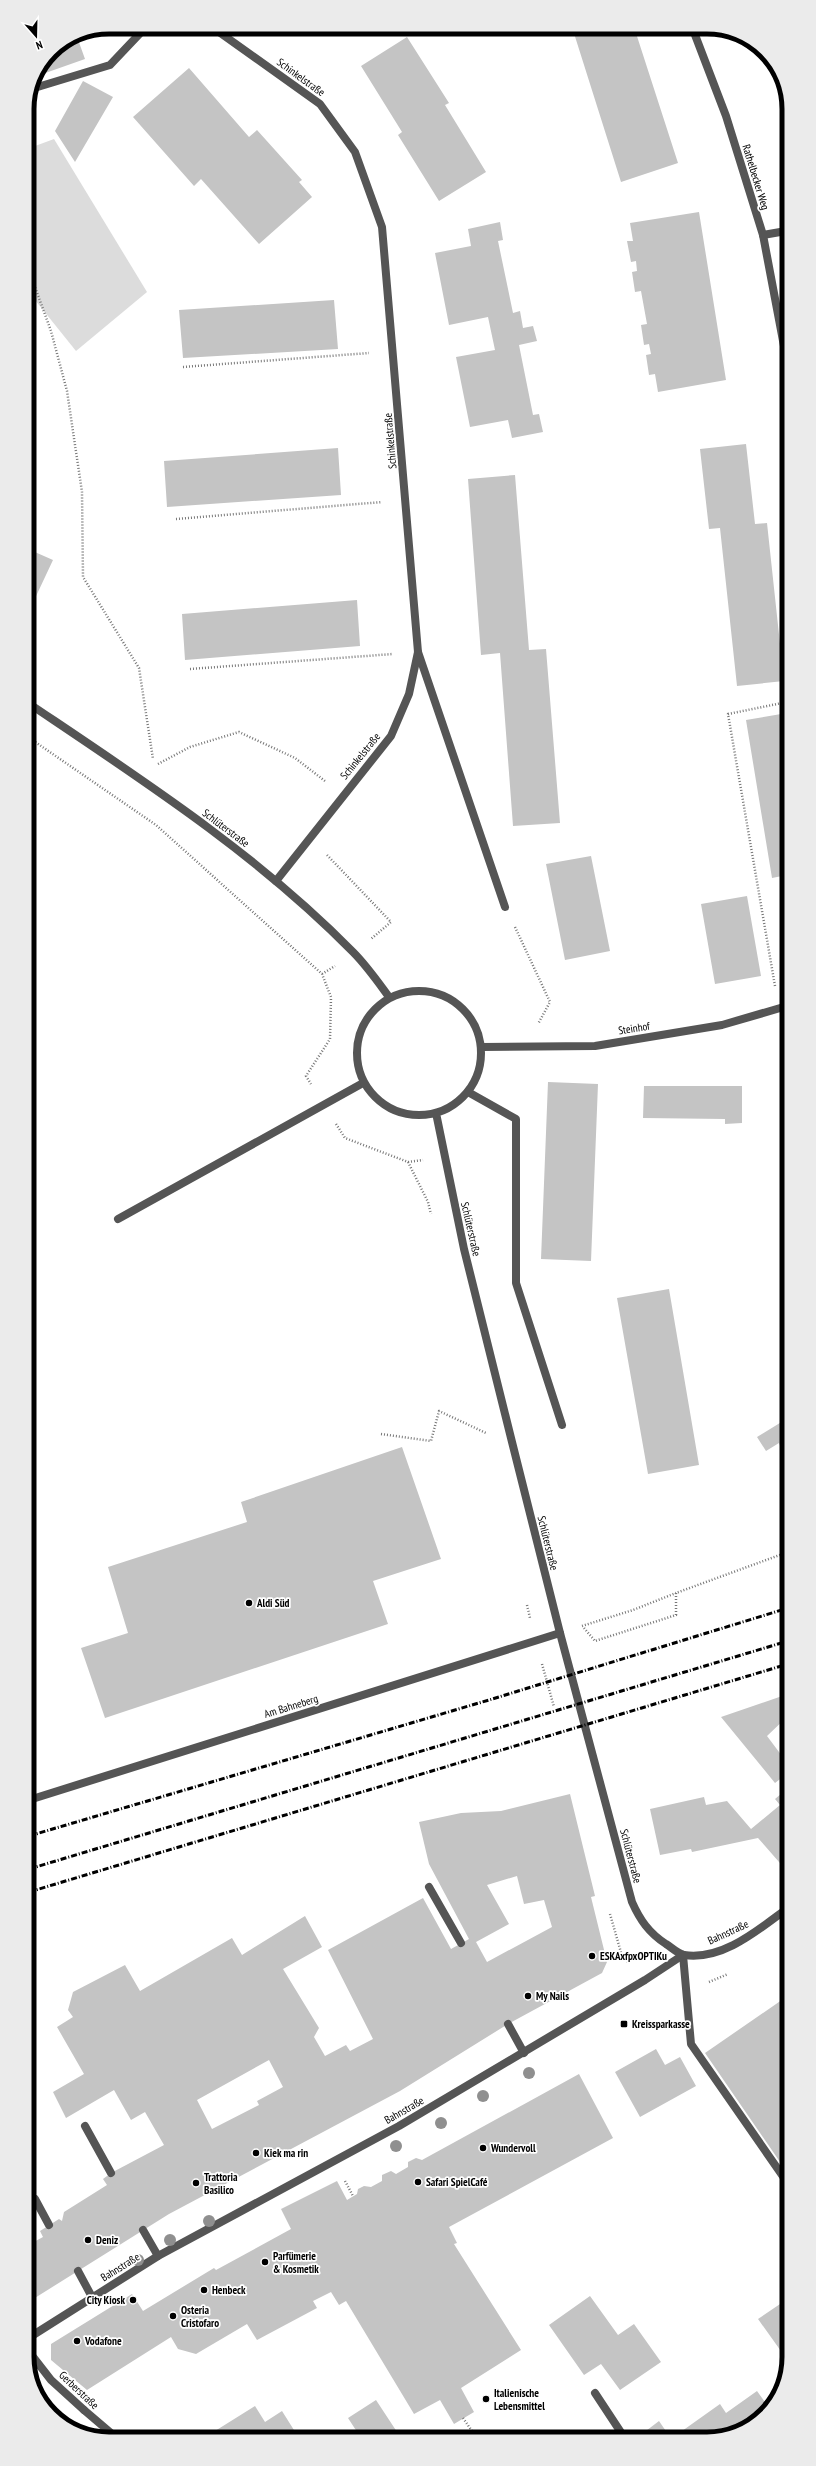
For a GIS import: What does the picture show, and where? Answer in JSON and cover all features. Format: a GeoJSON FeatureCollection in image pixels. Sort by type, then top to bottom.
{"type":"FeatureCollection","features":[{"type":"Feature","properties":{"kind":"street"},"geometry":{"type":"LineString","coordinates":[[38,87],[110,65],[139,34]]}},
{"type":"Feature","properties":{"kind":"street","name":"Schinkelstraße"},"geometry":{"type":"LineString","coordinates":[[222,34],[320,104],[355,152],[382,227],[418,652],[410,694],[391,736],[276,881]]}},
{"type":"Feature","properties":{"kind":"street","name":"Rathelbecker Weg"},"geometry":{"type":"LineString","coordinates":[[695,34],[726,116],[763,236],[782,336]]}},
{"type":"Feature","properties":{"kind":"street"},"geometry":{"type":"LineString","coordinates":[[763,236],[782,232]]}},
{"type":"Feature","properties":{"kind":"street"},"geometry":{"type":"LineString","coordinates":[[418,652],[505,907]]}},
{"type":"Feature","properties":{"kind":"street","name":"Schlüterstraße"},"geometry":{"type":"LineString","coordinates":[[34,707],[167,797],[276,881],[354,953],[390,997]]}},
{"type":"Feature","properties":{"kind":"street"},"geometry":{"type":"LineString","coordinates":[[409,990],[423,990],[449,997],[466,1010],[477,1028],[482,1047],[479,1071],[468,1092],[454,1105],[436,1113],[415,1115],[394,1111],[376,1099],[363,1083],[355,1060],[357,1036],[365,1019],[390,997],[409,990]]}},
{"type":"Feature","properties":{"kind":"street","name":"Steinhof"},"geometry":{"type":"LineString","coordinates":[[482,1047],[526,1048],[595,1046],[722,1025],[782,1008]]}},
{"type":"Feature","properties":{"kind":"street"},"geometry":{"type":"LineString","coordinates":[[118,1219],[363,1083]]}},
{"type":"Feature","properties":{"kind":"street"},"geometry":{"type":"LineString","coordinates":[[468,1092],[516,1119],[516,1283],[562,1425]]}},
{"type":"Feature","properties":{"kind":"street","name":"Schlüterstraße"},"geometry":{"type":"LineString","coordinates":[[436,1113],[464,1249],[560,1633],[632,1902],[641,1922],[656,1938],[683,1955]]}},
{"type":"Feature","properties":{"kind":"street","name":"Am Bahneberg"},"geometry":{"type":"LineString","coordinates":[[34,1798],[560,1633]]}},
{"type":"Feature","properties":{"kind":"street"},"geometry":{"type":"LineString","coordinates":[[429,1887],[461,1943]]}},
{"type":"Feature","properties":{"kind":"street","name":"Bahnstraße"},"geometry":{"type":"LineString","coordinates":[[34,2334],[158,2256],[399,2126],[524,2053],[645,1980],[683,1955],[712,1953],[739,1941],[782,1912]]}},
{"type":"Feature","properties":{"kind":"street"},"geometry":{"type":"LineString","coordinates":[[683,1955],[691,2044],[782,2175]]}},
{"type":"Feature","properties":{"kind":"street"},"geometry":{"type":"LineString","coordinates":[[508,2024],[524,2053]]}},
{"type":"Feature","properties":{"kind":"street"},"geometry":{"type":"LineString","coordinates":[[85,2126],[111,2174]]}},
{"type":"Feature","properties":{"kind":"street"},"geometry":{"type":"LineString","coordinates":[[35,2199],[49,2225]]}},
{"type":"Feature","properties":{"kind":"street"},"geometry":{"type":"LineString","coordinates":[[143,2230],[158,2256]]}},
{"type":"Feature","properties":{"kind":"street"},"geometry":{"type":"LineString","coordinates":[[78,2271],[92,2297]]}},
{"type":"Feature","properties":{"kind":"street","name":"Gerberstraße"},"geometry":{"type":"LineString","coordinates":[[34,2358],[51,2380],[110,2432]]}},
{"type":"Feature","properties":{"kind":"street"},"geometry":{"type":"LineString","coordinates":[[595,2393],[621,2432]]}},
{"type":"Feature","properties":{"kind":"path"},"geometry":{"type":"LineString","coordinates":[[34,284],[51,331],[67,391],[82,492],[83,577],[139,668],[154,766],[190,747],[239,732],[295,758],[344,794]]}},
{"type":"Feature","properties":{"kind":"path"},"geometry":{"type":"LineString","coordinates":[[183,367],[393,351]]}},
{"type":"Feature","properties":{"kind":"path"},"geometry":{"type":"LineString","coordinates":[[176,519],[406,500]]}},
{"type":"Feature","properties":{"kind":"path"},"geometry":{"type":"LineString","coordinates":[[190,669],[418,652]]}},
{"type":"Feature","properties":{"kind":"path"},"geometry":{"type":"LineString","coordinates":[[779,1009],[728,714],[782,703]]}},
{"type":"Feature","properties":{"kind":"path"},"geometry":{"type":"LineString","coordinates":[[34,741],[156,825],[322,974],[331,997],[330,1039],[306,1076],[345,1138],[408,1162],[428,1202],[432,1217]]}},
{"type":"Feature","properties":{"kind":"path"},"geometry":{"type":"LineString","coordinates":[[310,837],[391,922],[354,953],[322,974]]}},
{"type":"Feature","properties":{"kind":"path"},"geometry":{"type":"LineString","coordinates":[[505,907],[550,1002],[526,1048]]}},
{"type":"Feature","properties":{"kind":"path"},"geometry":{"type":"LineString","coordinates":[[381,1434],[431,1441],[439,1412],[486,1433],[512,1442]]}},
{"type":"Feature","properties":{"kind":"path"},"geometry":{"type":"LineString","coordinates":[[484,1425],[488,1441]]}},
{"type":"Feature","properties":{"kind":"path"},"geometry":{"type":"LineString","coordinates":[[560,1633],[782,1554]]}},
{"type":"Feature","properties":{"kind":"path"},"geometry":{"type":"LineString","coordinates":[[582,1626],[595,1642],[676,1615],[676,1593]]}},
{"type":"Feature","properties":{"kind":"path"},"geometry":{"type":"LineString","coordinates":[[526,1602],[554,1710]]}},
{"type":"Feature","properties":{"kind":"path"},"geometry":{"type":"LineString","coordinates":[[609,1910],[622,1956],[645,1980]]}},
{"type":"Feature","properties":{"kind":"path"},"geometry":{"type":"LineString","coordinates":[[463,2418],[472,2432]]}},
{"type":"Feature","properties":{"kind":"shaded area"},"geometry":{"type":"Polygon","coordinates":[[[54,139],[147,292],[76,351],[34,299],[34,146],[54,139]]]}},
{"type":"Feature","properties":{"kind":"building"},"geometry":{"type":"Polygon","coordinates":[[[574,34],[636,34],[678,163],[621,182],[574,34]]]}},
{"type":"Feature","properties":{"kind":"building"},"geometry":{"type":"Polygon","coordinates":[[[407,37],[449,103],[445,105],[486,172],[439,201],[398,135],[402,132],[361,66],[407,37]]]}},
{"type":"Feature","properties":{"kind":"building"},"geometry":{"type":"Polygon","coordinates":[[[78,41],[85,59],[43,74],[53,59],[63,49],[78,41]]]}},
{"type":"Feature","properties":{"kind":"building"},"geometry":{"type":"Polygon","coordinates":[[[189,68],[249,137],[257,130],[302,180],[299,182],[312,197],[259,244],[201,179],[194,186],[133,117],[189,68]]]}},
{"type":"Feature","properties":{"kind":"building"},"geometry":{"type":"Polygon","coordinates":[[[83,81],[113,97],[75,162],[55,131],[83,81]]]}},
{"type":"Feature","properties":{"kind":"building"},"geometry":{"type":"Polygon","coordinates":[[[699,212],[726,380],[658,392],[655,374],[649,375],[646,355],[651,354],[649,344],[644,345],[641,325],[647,324],[641,291],[635,292],[632,272],[637,271],[636,261],[631,262],[627,241],[633,241],[630,223],[699,212]]]}},
{"type":"Feature","properties":{"kind":"building"},"geometry":{"type":"Polygon","coordinates":[[[500,222],[503,240],[498,241],[513,313],[520,311],[523,328],[533,326],[537,341],[519,345],[533,415],[539,414],[543,432],[512,438],[508,420],[470,427],[456,357],[495,350],[488,317],[449,325],[435,253],[471,246],[468,229],[500,222]]]}},
{"type":"Feature","properties":{"kind":"building"},"geometry":{"type":"Polygon","coordinates":[[[334,300],[338,349],[183,358],[179,310],[334,300]]]}},
{"type":"Feature","properties":{"kind":"building"},"geometry":{"type":"Polygon","coordinates":[[[746,444],[755,524],[767,523],[782,662],[782,681],[737,686],[720,528],[709,529],[700,449],[746,444]]]}},
{"type":"Feature","properties":{"kind":"building"},"geometry":{"type":"Polygon","coordinates":[[[338,448],[341,495],[167,507],[164,461],[338,448]]]}},
{"type":"Feature","properties":{"kind":"building"},"geometry":{"type":"Polygon","coordinates":[[[515,475],[529,650],[546,649],[560,823],[513,826],[500,653],[481,655],[468,479],[515,475]]]}},
{"type":"Feature","properties":{"kind":"building"},"geometry":{"type":"Polygon","coordinates":[[[34,552],[53,560],[34,600],[34,552]]]}},
{"type":"Feature","properties":{"kind":"building"},"geometry":{"type":"Polygon","coordinates":[[[357,600],[360,646],[185,660],[182,614],[357,600]]]}},
{"type":"Feature","properties":{"kind":"building"},"geometry":{"type":"Polygon","coordinates":[[[782,714],[782,876],[772,878],[746,720],[782,714]]]}},
{"type":"Feature","properties":{"kind":"building"},"geometry":{"type":"Polygon","coordinates":[[[591,856],[610,951],[565,960],[546,864],[591,856]]]}},
{"type":"Feature","properties":{"kind":"building"},"geometry":{"type":"Polygon","coordinates":[[[747,896],[761,976],[715,984],[701,904],[747,896]]]}},
{"type":"Feature","properties":{"kind":"building"},"geometry":{"type":"Polygon","coordinates":[[[548,1082],[598,1084],[591,1261],[541,1259],[548,1082]]]}},
{"type":"Feature","properties":{"kind":"building"},"geometry":{"type":"Polygon","coordinates":[[[644,1086],[742,1086],[742,1123],[725,1124],[725,1119],[643,1118],[644,1086]]]}},
{"type":"Feature","properties":{"kind":"building"},"geometry":{"type":"Polygon","coordinates":[[[669,1289],[699,1465],[648,1474],[617,1298],[669,1289]]]}},
{"type":"Feature","properties":{"kind":"building"},"geometry":{"type":"Polygon","coordinates":[[[782,1422],[782,1451],[779,1443],[766,1451],[757,1437],[782,1422]]]}},
{"type":"Feature","properties":{"kind":"building","name":"Aldi Süd"},"geometry":{"type":"Polygon","coordinates":[[[402,1447],[441,1559],[373,1581],[388,1624],[105,1718],[81,1648],[128,1633],[108,1567],[247,1522],[241,1502],[402,1447]]]}},
{"type":"Feature","properties":{"kind":"building"},"geometry":{"type":"Polygon","coordinates":[[[782,1696],[782,1722],[767,1736],[782,1756],[782,1778],[775,1783],[721,1717],[782,1696]]]}},
{"type":"Feature","properties":{"kind":"building"},"geometry":{"type":"Polygon","coordinates":[[[782,1793],[782,1865],[758,1838],[692,1852],[691,1849],[660,1855],[650,1809],[704,1797],[706,1805],[727,1801],[751,1829],[780,1805],[775,1799],[782,1793]]]}},
{"type":"Feature","properties":{"kind":"building"},"geometry":{"type":"Polygon","coordinates":[[[570,1794],[595,1896],[591,1897],[607,1962],[602,1973],[508,2024],[400,2091],[169,2214],[34,2298],[34,2242],[43,2237],[40,2231],[59,2219],[62,2221],[64,2212],[107,2185],[103,2179],[111,2173],[164,2145],[145,2112],[131,2120],[114,2090],[66,2118],[53,2092],[84,2074],[57,2027],[73,2017],[68,2010],[73,1992],[125,1965],[140,1991],[232,1938],[242,1955],[305,1916],[322,1947],[283,1969],[319,2028],[314,2037],[325,2056],[346,2045],[350,2051],[373,2039],[328,1950],[423,1898],[451,1949],[469,1939],[429,1864],[419,1822],[461,1813],[501,1811],[570,1794]],[[517,1876],[487,1885],[509,1924],[476,1942],[487,1962],[552,1927],[544,1900],[524,1904],[517,1876]],[[269,2060],[197,2100],[212,2129],[259,2105],[257,2101],[283,2087],[269,2060]]]}},
{"type":"Feature","properties":{"kind":"building"},"geometry":{"type":"Polygon","coordinates":[[[782,2000],[782,2165],[705,2053],[782,2000]]]}},
{"type":"Feature","properties":{"kind":"building"},"geometry":{"type":"Polygon","coordinates":[[[656,2049],[665,2065],[680,2057],[696,2086],[640,2117],[615,2072],[656,2049]]]}},
{"type":"Feature","properties":{"kind":"building"},"geometry":{"type":"Polygon","coordinates":[[[579,2074],[613,2138],[449,2227],[457,2243],[454,2244],[521,2350],[461,2388],[474,2412],[454,2424],[440,2400],[414,2414],[346,2301],[339,2305],[331,2292],[313,2301],[317,2308],[257,2340],[247,2324],[196,2354],[178,2349],[171,2337],[87,2390],[51,2360],[51,2344],[132,2294],[143,2311],[214,2268],[216,2270],[291,2229],[281,2209],[337,2181],[347,2200],[357,2194],[358,2189],[364,2186],[371,2187],[382,2181],[382,2175],[391,2171],[396,2174],[408,2167],[408,2162],[416,2158],[422,2160],[579,2074]]]}},
{"type":"Feature","properties":{"kind":"building"},"geometry":{"type":"Polygon","coordinates":[[[590,2296],[618,2335],[634,2324],[661,2362],[620,2390],[601,2364],[584,2375],[549,2325],[590,2296]]]}},
{"type":"Feature","properties":{"kind":"building"},"geometry":{"type":"Polygon","coordinates":[[[782,2303],[782,2353],[758,2319],[782,2303]]]}},
{"type":"Feature","properties":{"kind":"building"},"geometry":{"type":"Polygon","coordinates":[[[757,2391],[766,2404],[745,2422],[727,2429],[707,2432],[681,2432],[720,2404],[726,2413],[757,2391]]]}},
{"type":"Feature","properties":{"kind":"building"},"geometry":{"type":"Polygon","coordinates":[[[47,2399],[71,2420],[70,2421],[59,2413],[47,2399]]]}},
{"type":"Feature","properties":{"kind":"building"},"geometry":{"type":"Polygon","coordinates":[[[376,2400],[397,2432],[357,2432],[348,2418],[376,2400]]]}},
{"type":"Feature","properties":{"kind":"building"},"geometry":{"type":"Polygon","coordinates":[[[255,2406],[265,2422],[282,2411],[295,2432],[213,2432],[255,2406]]]}},
{"type":"Feature","properties":{"kind":"building"},"geometry":{"type":"Polygon","coordinates":[[[659,2421],[667,2432],[645,2432],[659,2421]]]}},
{"type":"Feature","properties":{"kind":"railway"},"geometry":{"type":"LineString","coordinates":[[34,1835],[489,1700],[782,1610]]}},
{"type":"Feature","properties":{"kind":"railway"},"geometry":{"type":"LineString","coordinates":[[34,1867],[782,1643]]}},
{"type":"Feature","properties":{"kind":"railway"},"geometry":{"type":"LineString","coordinates":[[34,1890],[782,1666]]}},
{"type":"Feature","properties":{"kind":"place","name":"Aldi Süd"},"geometry":{"type":"Point","coordinates":[249,1603]}},
{"type":"Feature","properties":{"kind":"place","name":"ESKAxfpxOPTIKu"},"geometry":{"type":"Point","coordinates":[592,1956]}},
{"type":"Feature","properties":{"kind":"place","name":"My Nails"},"geometry":{"type":"Point","coordinates":[528,1996]}},
{"type":"Feature","properties":{"kind":"place","name":"Kreissparkasse"},"geometry":{"type":"Point","coordinates":[624,2024]}},
{"type":"Feature","properties":{"kind":"place","name":"Wundervoll"},"geometry":{"type":"Point","coordinates":[483,2148]}},
{"type":"Feature","properties":{"kind":"place","name":"Kiek ma rin"},"geometry":{"type":"Point","coordinates":[256,2153]}},
{"type":"Feature","properties":{"kind":"place","name":"Safari SpielCafé"},"geometry":{"type":"Point","coordinates":[418,2182]}},
{"type":"Feature","properties":{"kind":"place","name":"Trattoria Basilico"},"geometry":{"type":"Point","coordinates":[196,2183]}},
{"type":"Feature","properties":{"kind":"place","name":"Deniz"},"geometry":{"type":"Point","coordinates":[88,2240]}},
{"type":"Feature","properties":{"kind":"place","name":"Parfümerie & Kosmetik"},"geometry":{"type":"Point","coordinates":[265,2262]}},
{"type":"Feature","properties":{"kind":"place","name":"Henbeck"},"geometry":{"type":"Point","coordinates":[204,2290]}},
{"type":"Feature","properties":{"kind":"place","name":"City Kiosk"},"geometry":{"type":"Point","coordinates":[133,2300]}},
{"type":"Feature","properties":{"kind":"place","name":"Osteria Cristofaro"},"geometry":{"type":"Point","coordinates":[173,2316]}},
{"type":"Feature","properties":{"kind":"place","name":"Vodafone"},"geometry":{"type":"Point","coordinates":[77,2341]}},
{"type":"Feature","properties":{"kind":"place","name":"Italienische Lebensmittel"},"geometry":{"type":"Point","coordinates":[486,2399]}}]}
